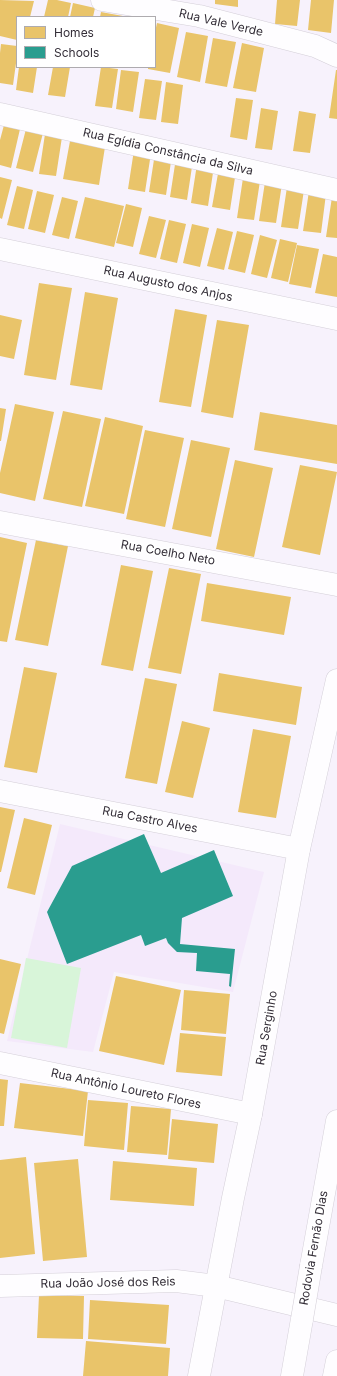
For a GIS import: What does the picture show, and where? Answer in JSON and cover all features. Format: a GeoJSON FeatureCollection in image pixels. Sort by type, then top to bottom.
{"type":"FeatureCollection","features":[{"type":"Feature","properties":{"kind":"main road","name":"Rua Vale Verde"},"geometry":{"type":"LineString","coordinates":[[102,0],[199,16],[315,46],[337,56]]}},
{"type":"Feature","properties":{"kind":"main road","name":"Rua Egídia Constância da Silva"},"geometry":{"type":"LineString","coordinates":[[0,114],[337,190]]}},
{"type":"Feature","properties":{"kind":"main road","name":"Rua Augusto dos Anjos"},"geometry":{"type":"LineString","coordinates":[[0,250],[337,319]]}},
{"type":"Feature","properties":{"kind":"main road","name":"Rua Coelho Neto"},"geometry":{"type":"LineString","coordinates":[[0,522],[337,584]]}},
{"type":"Feature","properties":{"kind":"main road","name":"Rua Serginho"},"geometry":{"type":"LineString","coordinates":[[199,1376],[251,1114],[299,849],[337,680]]}},
{"type":"Feature","properties":{"kind":"main road","name":"Rua Castro Alves"},"geometry":{"type":"LineString","coordinates":[[0,791],[299,849]]}},
{"type":"Feature","properties":{"kind":"main road","name":"Rua Antônio Loureto Flores"},"geometry":{"type":"LineString","coordinates":[[0,1063],[251,1114]]}},
{"type":"Feature","properties":{"kind":"main road","name":"Rodovia Fernão Dias"},"geometry":{"type":"LineString","coordinates":[[292,1376],[337,1121]]}},
{"type":"Feature","properties":{"kind":"main road","name":"Rua João José dos Reis"},"geometry":{"type":"LineString","coordinates":[[0,1286],[176,1281],[216,1286],[337,1315]]}},
{"type":"Feature","properties":{"kind":"main road"},"geometry":{"type":"LineString","coordinates":[[334,1376],[337,1361]]}},
{"type":"Feature","properties":{"kind":"shaded area"},"geometry":{"type":"Polygon","coordinates":[[[60,824],[264,872],[233,992],[114,972],[93,1052],[7,1041],[60,824]]]}},
{"type":"Feature","properties":{"kind":"green space"},"geometry":{"type":"Polygon","coordinates":[[[26,958],[81,968],[67,1048],[11,1038],[26,958]]]}},
{"type":"Feature","properties":{"kind":"building: Homes"},"geometry":{"type":"Polygon","coordinates":[[[0,0],[34,1],[30,16],[16,16],[16,40],[0,36],[0,0]]]}},
{"type":"Feature","properties":{"kind":"building: Homes"},"geometry":{"type":"Polygon","coordinates":[[[48,0],[71,3],[68,16],[44,16],[48,0]]]}},
{"type":"Feature","properties":{"kind":"building: Homes"},"geometry":{"type":"Polygon","coordinates":[[[215,0],[238,0],[238,7],[215,4],[215,0]]]}},
{"type":"Feature","properties":{"kind":"building: Homes"},"geometry":{"type":"Polygon","coordinates":[[[277,0],[300,0],[297,26],[275,24],[277,0]]]}},
{"type":"Feature","properties":{"kind":"building: Homes"},"geometry":{"type":"Polygon","coordinates":[[[311,0],[334,0],[331,33],[308,30],[311,0]]]}},
{"type":"Feature","properties":{"kind":"building: Homes"},"geometry":{"type":"Polygon","coordinates":[[[73,3],[95,8],[93,16],[70,16],[73,3]]]}},
{"type":"Feature","properties":{"kind":"building: Homes"},"geometry":{"type":"Polygon","coordinates":[[[101,12],[123,16],[100,16],[101,12]]]}},
{"type":"Feature","properties":{"kind":"building: Homes"},"geometry":{"type":"Polygon","coordinates":[[[157,23],[179,28],[170,73],[148,69],[156,68],[157,23]]]}},
{"type":"Feature","properties":{"kind":"building: Homes"},"geometry":{"type":"Polygon","coordinates":[[[186,32],[208,36],[200,82],[177,77],[186,32]]]}},
{"type":"Feature","properties":{"kind":"building: Homes"},"geometry":{"type":"Polygon","coordinates":[[[213,38],[236,42],[227,87],[205,83],[213,38]]]}},
{"type":"Feature","properties":{"kind":"building: Homes"},"geometry":{"type":"Polygon","coordinates":[[[242,43],[264,48],[256,92],[233,88],[242,43]]]}},
{"type":"Feature","properties":{"kind":"building: Homes"},"geometry":{"type":"Polygon","coordinates":[[[1,44],[16,46],[16,63],[13,85],[0,83],[1,44]]]}},
{"type":"Feature","properties":{"kind":"building: Homes"},"geometry":{"type":"Polygon","coordinates":[[[19,68],[37,68],[33,93],[16,90],[19,68]]]}},
{"type":"Feature","properties":{"kind":"building: Homes"},"geometry":{"type":"Polygon","coordinates":[[[53,68],[70,68],[65,97],[48,95],[53,68]]]}},
{"type":"Feature","properties":{"kind":"building: Homes"},"geometry":{"type":"Polygon","coordinates":[[[101,68],[118,69],[112,108],[95,106],[101,68]]]}},
{"type":"Feature","properties":{"kind":"building: Homes"},"geometry":{"type":"Polygon","coordinates":[[[121,70],[139,72],[133,112],[116,109],[121,70]]]}},
{"type":"Feature","properties":{"kind":"building: Homes"},"geometry":{"type":"Polygon","coordinates":[[[337,70],[337,119],[329,118],[337,70]]]}},
{"type":"Feature","properties":{"kind":"building: Homes"},"geometry":{"type":"Polygon","coordinates":[[[145,79],[162,81],[156,120],[139,118],[145,79]]]}},
{"type":"Feature","properties":{"kind":"building: Homes"},"geometry":{"type":"Polygon","coordinates":[[[166,82],[183,85],[178,124],[161,122],[166,82]]]}},
{"type":"Feature","properties":{"kind":"building: Homes"},"geometry":{"type":"Polygon","coordinates":[[[236,98],[253,100],[247,140],[230,137],[236,98]]]}},
{"type":"Feature","properties":{"kind":"building: Homes"},"geometry":{"type":"Polygon","coordinates":[[[261,108],[278,111],[272,150],[255,148],[261,108]]]}},
{"type":"Feature","properties":{"kind":"building: Homes"},"geometry":{"type":"Polygon","coordinates":[[[299,111],[316,114],[310,153],[293,151],[299,111]]]}},
{"type":"Feature","properties":{"kind":"building: Homes"},"geometry":{"type":"Polygon","coordinates":[[[4,125],[20,129],[11,168],[0,165],[0,140],[4,125]]]}},
{"type":"Feature","properties":{"kind":"building: Homes"},"geometry":{"type":"Polygon","coordinates":[[[26,129],[43,133],[33,172],[16,168],[26,129]]]}},
{"type":"Feature","properties":{"kind":"building: Homes"},"geometry":{"type":"Polygon","coordinates":[[[45,134],[62,137],[56,176],[39,174],[45,134]]]}},
{"type":"Feature","properties":{"kind":"building: Homes"},"geometry":{"type":"Polygon","coordinates":[[[70,141],[105,147],[99,185],[63,179],[70,141]]]}},
{"type":"Feature","properties":{"kind":"building: Homes"},"geometry":{"type":"Polygon","coordinates":[[[134,150],[151,153],[145,192],[128,189],[134,150]]]}},
{"type":"Feature","properties":{"kind":"building: Homes"},"geometry":{"type":"Polygon","coordinates":[[[155,153],[172,155],[166,195],[149,192],[155,153]]]}},
{"type":"Feature","properties":{"kind":"building: Homes"},"geometry":{"type":"Polygon","coordinates":[[[176,158],[193,160],[187,200],[170,197],[176,158]]]}},
{"type":"Feature","properties":{"kind":"building: Homes"},"geometry":{"type":"Polygon","coordinates":[[[197,164],[214,166],[208,206],[191,203],[197,164]]]}},
{"type":"Feature","properties":{"kind":"building: Homes"},"geometry":{"type":"Polygon","coordinates":[[[219,168],[236,171],[230,210],[212,207],[219,168]]]}},
{"type":"Feature","properties":{"kind":"building: Homes"},"geometry":{"type":"Polygon","coordinates":[[[0,177],[12,180],[2,219],[0,218],[0,177]]]}},
{"type":"Feature","properties":{"kind":"building: Homes"},"geometry":{"type":"Polygon","coordinates":[[[243,178],[260,181],[254,220],[237,218],[243,178]]]}},
{"type":"Feature","properties":{"kind":"building: Homes"},"geometry":{"type":"Polygon","coordinates":[[[265,182],[282,184],[276,223],[259,221],[265,182]]]}},
{"type":"Feature","properties":{"kind":"building: Homes"},"geometry":{"type":"Polygon","coordinates":[[[17,186],[33,190],[24,229],[7,225],[17,186]]]}},
{"type":"Feature","properties":{"kind":"building: Homes"},"geometry":{"type":"Polygon","coordinates":[[[287,187],[304,190],[298,229],[281,227],[287,187]]]}},
{"type":"Feature","properties":{"kind":"building: Homes"},"geometry":{"type":"Polygon","coordinates":[[[37,191],[54,195],[45,233],[28,229],[37,191]]]}},
{"type":"Feature","properties":{"kind":"building: Homes"},"geometry":{"type":"Polygon","coordinates":[[[309,191],[326,194],[321,233],[303,231],[309,191]]]}},
{"type":"Feature","properties":{"kind":"building: Homes"},"geometry":{"type":"Polygon","coordinates":[[[62,197],[78,201],[69,239],[52,235],[62,197]]]}},
{"type":"Feature","properties":{"kind":"building: Homes"},"geometry":{"type":"Polygon","coordinates":[[[85,197],[124,206],[114,247],[75,238],[85,197]]]}},
{"type":"Feature","properties":{"kind":"building: Homes"},"geometry":{"type":"Polygon","coordinates":[[[332,197],[337,198],[337,238],[326,237],[332,197]]]}},
{"type":"Feature","properties":{"kind":"building: Homes"},"geometry":{"type":"Polygon","coordinates":[[[126,204],[142,208],[133,247],[116,243],[126,204]]]}},
{"type":"Feature","properties":{"kind":"building: Homes"},"geometry":{"type":"Polygon","coordinates":[[[149,216],[166,220],[156,258],[139,254],[149,216]]]}},
{"type":"Feature","properties":{"kind":"building: Homes"},"geometry":{"type":"Polygon","coordinates":[[[169,220],[186,224],[177,263],[160,259],[169,220]]]}},
{"type":"Feature","properties":{"kind":"building: Homes"},"geometry":{"type":"Polygon","coordinates":[[[192,224],[209,228],[200,267],[183,263],[192,224]]]}},
{"type":"Feature","properties":{"kind":"building: Homes"},"geometry":{"type":"Polygon","coordinates":[[[217,228],[233,232],[224,270],[207,266],[217,228]]]}},
{"type":"Feature","properties":{"kind":"building: Homes"},"geometry":{"type":"Polygon","coordinates":[[[237,231],[254,235],[245,273],[228,269],[237,231]]]}},
{"type":"Feature","properties":{"kind":"building: Homes"},"geometry":{"type":"Polygon","coordinates":[[[260,235],[277,240],[267,278],[251,274],[260,235]]]}},
{"type":"Feature","properties":{"kind":"building: Homes"},"geometry":{"type":"Polygon","coordinates":[[[280,239],[297,243],[288,282],[271,278],[280,239]]]}},
{"type":"Feature","properties":{"kind":"building: Homes"},"geometry":{"type":"Polygon","coordinates":[[[297,245],[319,249],[311,288],[289,284],[297,245]]]}},
{"type":"Feature","properties":{"kind":"building: Homes"},"geometry":{"type":"Polygon","coordinates":[[[323,254],[337,257],[337,297],[315,293],[323,254]]]}},
{"type":"Feature","properties":{"kind":"building: Homes"},"geometry":{"type":"Polygon","coordinates":[[[39,283],[72,288],[56,380],[24,375],[39,283]]]}},
{"type":"Feature","properties":{"kind":"building: Homes"},"geometry":{"type":"Polygon","coordinates":[[[85,292],[118,298],[102,390],[70,385],[85,292]]]}},
{"type":"Feature","properties":{"kind":"building: Homes"},"geometry":{"type":"Polygon","coordinates":[[[175,309],[207,315],[191,407],[159,402],[175,309]]]}},
{"type":"Feature","properties":{"kind":"building: Homes"},"geometry":{"type":"Polygon","coordinates":[[[0,315],[22,320],[14,359],[0,356],[0,315]]]}},
{"type":"Feature","properties":{"kind":"building: Homes"},"geometry":{"type":"Polygon","coordinates":[[[217,320],[249,325],[233,418],[201,412],[217,320]]]}},
{"type":"Feature","properties":{"kind":"building: Homes"},"geometry":{"type":"Polygon","coordinates":[[[15,404],[54,412],[35,501],[0,493],[0,473],[15,404]]]}},
{"type":"Feature","properties":{"kind":"building: Homes"},"geometry":{"type":"Polygon","coordinates":[[[0,408],[6,409],[1,441],[0,441],[0,408]]]}},
{"type":"Feature","properties":{"kind":"building: Homes"},"geometry":{"type":"Polygon","coordinates":[[[63,411],[101,419],[82,507],[43,499],[63,411]]]}},
{"type":"Feature","properties":{"kind":"building: Homes"},"geometry":{"type":"Polygon","coordinates":[[[260,412],[337,425],[337,464],[254,450],[260,412]]]}},
{"type":"Feature","properties":{"kind":"building: Homes"},"geometry":{"type":"Polygon","coordinates":[[[105,417],[143,426],[124,514],[85,506],[105,417]]]}},
{"type":"Feature","properties":{"kind":"building: Homes"},"geometry":{"type":"Polygon","coordinates":[[[145,430],[184,438],[165,527],[126,519],[145,430]]]}},
{"type":"Feature","properties":{"kind":"building: Homes"},"geometry":{"type":"Polygon","coordinates":[[[191,440],[230,448],[211,537],[172,529],[191,440]]]}},
{"type":"Feature","properties":{"kind":"building: Homes"},"geometry":{"type":"Polygon","coordinates":[[[235,460],[273,468],[254,557],[216,549],[235,460]]]}},
{"type":"Feature","properties":{"kind":"building: Homes"},"geometry":{"type":"Polygon","coordinates":[[[300,465],[337,472],[320,555],[282,547],[300,465]]]}},
{"type":"Feature","properties":{"kind":"building: Homes"},"geometry":{"type":"Polygon","coordinates":[[[0,537],[27,543],[7,642],[0,641],[0,537]]]}},
{"type":"Feature","properties":{"kind":"building: Homes"},"geometry":{"type":"Polygon","coordinates":[[[36,540],[68,546],[48,646],[15,640],[36,540]]]}},
{"type":"Feature","properties":{"kind":"building: Homes"},"geometry":{"type":"Polygon","coordinates":[[[121,565],[153,571],[133,671],[101,665],[121,565]]]}},
{"type":"Feature","properties":{"kind":"building: Homes"},"geometry":{"type":"Polygon","coordinates":[[[169,568],[201,574],[181,674],[148,668],[169,568]]]}},
{"type":"Feature","properties":{"kind":"building: Homes"},"geometry":{"type":"Polygon","coordinates":[[[207,583],[291,597],[284,635],[201,621],[207,583]]]}},
{"type":"Feature","properties":{"kind":"building: Homes"},"geometry":{"type":"Polygon","coordinates":[[[24,667],[57,673],[37,773],[4,767],[24,667]]]}},
{"type":"Feature","properties":{"kind":"building: Homes"},"geometry":{"type":"Polygon","coordinates":[[[219,673],[302,687],[296,725],[213,711],[219,673]]]}},
{"type":"Feature","properties":{"kind":"building: Homes"},"geometry":{"type":"Polygon","coordinates":[[[145,678],[177,684],[157,784],[125,778],[145,678]]]}},
{"type":"Feature","properties":{"kind":"building: Homes"},"geometry":{"type":"Polygon","coordinates":[[[182,721],[210,728],[193,798],[165,792],[182,721]]]}},
{"type":"Feature","properties":{"kind":"building: Homes"},"geometry":{"type":"Polygon","coordinates":[[[253,729],[291,736],[276,818],[238,812],[253,729]]]}},
{"type":"Feature","properties":{"kind":"building: Homes"},"geometry":{"type":"Polygon","coordinates":[[[0,807],[15,810],[1,872],[0,872],[0,807]]]}},
{"type":"Feature","properties":{"kind":"building: Homes"},"geometry":{"type":"Polygon","coordinates":[[[24,818],[52,825],[35,895],[7,888],[24,818]]]}},
{"type":"Feature","properties":{"kind":"building: Homes"},"geometry":{"type":"Polygon","coordinates":[[[0,959],[21,964],[4,1034],[0,1033],[0,959]]]}},
{"type":"Feature","properties":{"kind":"building: Homes"},"geometry":{"type":"Polygon","coordinates":[[[116,976],[181,990],[164,1065],[99,1051],[116,976]]]}},
{"type":"Feature","properties":{"kind":"building: Homes"},"geometry":{"type":"Polygon","coordinates":[[[184,990],[230,994],[226,1034],[181,1030],[184,990]]]}},
{"type":"Feature","properties":{"kind":"building: Homes"},"geometry":{"type":"Polygon","coordinates":[[[180,1033],[226,1037],[222,1076],[176,1072],[180,1033]]]}},
{"type":"Feature","properties":{"kind":"building: Homes"},"geometry":{"type":"Polygon","coordinates":[[[0,1079],[8,1080],[4,1126],[0,1126],[0,1079]]]}},
{"type":"Feature","properties":{"kind":"building: Homes"},"geometry":{"type":"Polygon","coordinates":[[[20,1083],[88,1091],[83,1136],[14,1128],[20,1083]]]}},
{"type":"Feature","properties":{"kind":"building: Homes"},"geometry":{"type":"Polygon","coordinates":[[[88,1100],[128,1103],[124,1150],[84,1146],[88,1100]]]}},
{"type":"Feature","properties":{"kind":"building: Homes"},"geometry":{"type":"Polygon","coordinates":[[[131,1106],[171,1109],[167,1155],[127,1152],[131,1106]]]}},
{"type":"Feature","properties":{"kind":"building: Homes"},"geometry":{"type":"Polygon","coordinates":[[[172,1119],[218,1124],[214,1163],[168,1159],[172,1119]]]}},
{"type":"Feature","properties":{"kind":"building: Homes"},"geometry":{"type":"Polygon","coordinates":[[[26,1157],[35,1254],[0,1258],[0,1160],[26,1157]]]}},
{"type":"Feature","properties":{"kind":"building: Homes"},"geometry":{"type":"Polygon","coordinates":[[[78,1159],[87,1257],[43,1261],[34,1163],[78,1159]]]}},
{"type":"Feature","properties":{"kind":"building: Homes"},"geometry":{"type":"Polygon","coordinates":[[[113,1161],[197,1168],[194,1206],[110,1200],[113,1161]]]}},
{"type":"Feature","properties":{"kind":"building: Homes"},"geometry":{"type":"Polygon","coordinates":[[[39,1295],[84,1296],[83,1339],[37,1338],[39,1295]]]}},
{"type":"Feature","properties":{"kind":"building: Homes"},"geometry":{"type":"Polygon","coordinates":[[[90,1300],[169,1305],[166,1344],[88,1339],[90,1300]]]}},
{"type":"Feature","properties":{"kind":"building: Homes"},"geometry":{"type":"Polygon","coordinates":[[[86,1341],[170,1348],[168,1376],[83,1376],[86,1341]]]}},
{"type":"Feature","properties":{"kind":"building: Schools"},"geometry":{"type":"Polygon","coordinates":[[[144,834],[161,873],[214,850],[233,896],[182,918],[180,944],[235,949],[231,987],[229,986],[230,974],[196,971],[197,953],[177,952],[168,943],[166,938],[145,946],[141,935],[67,964],[47,912],[72,866],[144,834]]]}}]}
